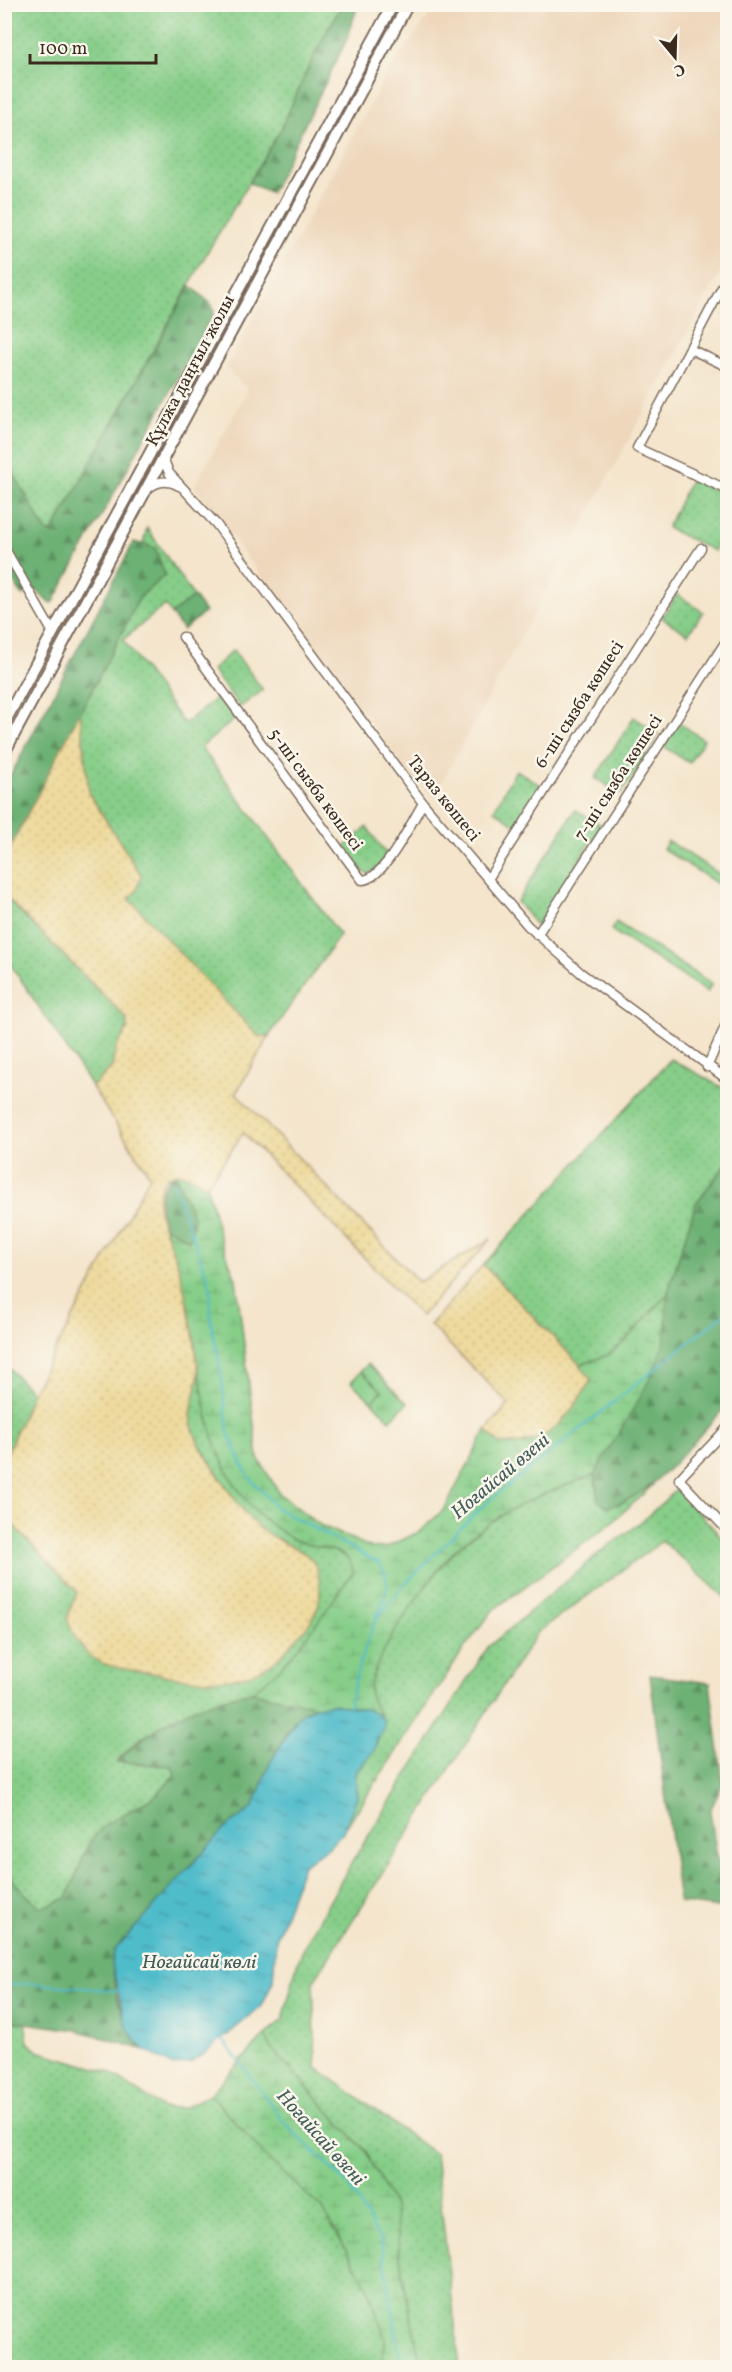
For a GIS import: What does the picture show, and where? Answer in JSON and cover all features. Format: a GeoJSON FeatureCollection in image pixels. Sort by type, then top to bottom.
{"type":"FeatureCollection","features":[{"type":"Feature","properties":{"kind":"main road","name":"Құлжа даңғыл жолы"},"geometry":{"type":"LineString","coordinates":[[4,723],[393,4]]}},
{"type":"Feature","properties":{"kind":"main road","name":"Құлжа даңғыл жолы"},"geometry":{"type":"LineString","coordinates":[[4,753],[409,4]]}},
{"type":"Feature","properties":{"kind":"street"},"geometry":{"type":"LineString","coordinates":[[728,276],[637,448],[728,490]]}},
{"type":"Feature","properties":{"kind":"street"},"geometry":{"type":"LineString","coordinates":[[690,350],[728,367]]}},
{"type":"Feature","properties":{"kind":"street","name":"Тараз көшесі"},"geometry":{"type":"LineString","coordinates":[[164,456],[169,473],[216,524],[423,803],[537,934],[581,973],[707,1067],[728,1080]]}},
{"type":"Feature","properties":{"kind":"street"},"geometry":{"type":"LineString","coordinates":[[141,497],[158,483],[174,483],[184,489]]}},
{"type":"Feature","properties":{"kind":"street"},"geometry":{"type":"LineString","coordinates":[[4,547],[53,633]]}},
{"type":"Feature","properties":{"kind":"street","name":"6-ші сызба көшесі"},"geometry":{"type":"LineString","coordinates":[[488,879],[701,548]]}},
{"type":"Feature","properties":{"kind":"street","name":"5-ші сызба көшесі"},"geometry":{"type":"LineString","coordinates":[[183,637],[362,880],[369,879],[383,867],[423,803]]}},
{"type":"Feature","properties":{"kind":"street","name":"7-ші сызба көшесі"},"geometry":{"type":"LineString","coordinates":[[537,934],[728,638]]}},
{"type":"Feature","properties":{"kind":"street"},"geometry":{"type":"LineString","coordinates":[[707,1067],[728,1020]]}},
{"type":"Feature","properties":{"kind":"street"},"geometry":{"type":"LineString","coordinates":[[728,1427],[679,1479],[728,1532]]}},
{"type":"Feature","properties":{"kind":"shaded area"},"geometry":{"type":"Polygon","coordinates":[[[437,5],[727,5],[728,258],[434,796],[412,779],[194,486],[248,390],[226,368],[386,76],[437,5]]]}},
{"type":"Feature","properties":{"kind":"green space"},"geometry":{"type":"Polygon","coordinates":[[[4,5],[342,5],[315,53],[281,129],[208,251],[52,533],[46,531],[5,460],[4,5]]]}},
{"type":"Feature","properties":{"kind":"green space"},"geometry":{"type":"Polygon","coordinates":[[[342,5],[358,5],[347,39],[271,193],[249,183],[281,129],[315,53],[342,5]]]}},
{"type":"Feature","properties":{"kind":"green space"},"geometry":{"type":"Polygon","coordinates":[[[190,285],[212,305],[214,313],[53,603],[47,601],[35,589],[22,595],[5,568],[4,457],[46,531],[52,533],[190,285]]]}},
{"type":"Feature","properties":{"kind":"green space"},"geometry":{"type":"Polygon","coordinates":[[[691,479],[727,496],[727,521],[714,551],[667,528],[691,479]]]}},
{"type":"Feature","properties":{"kind":"green space"},"geometry":{"type":"Polygon","coordinates":[[[147,528],[194,597],[171,614],[165,605],[123,640],[184,724],[220,695],[236,718],[201,747],[340,935],[269,1036],[259,1037],[128,899],[140,875],[89,794],[80,713],[140,597],[165,575],[155,548],[143,544],[147,528]]]}},
{"type":"Feature","properties":{"kind":"green space"},"geometry":{"type":"Polygon","coordinates":[[[134,542],[155,548],[165,575],[140,597],[5,858],[5,786],[134,542]]]}},
{"type":"Feature","properties":{"kind":"green space"},"geometry":{"type":"Polygon","coordinates":[[[677,594],[703,612],[688,634],[662,618],[677,594]]]}},
{"type":"Feature","properties":{"kind":"green space"},"geometry":{"type":"Polygon","coordinates":[[[194,597],[205,612],[183,630],[171,614],[194,597]]]}},
{"type":"Feature","properties":{"kind":"green space"},"geometry":{"type":"Polygon","coordinates":[[[233,650],[263,690],[240,707],[212,670],[233,650]]]}},
{"type":"Feature","properties":{"kind":"green space"},"geometry":{"type":"Polygon","coordinates":[[[634,717],[659,734],[621,794],[595,778],[634,717]]]}},
{"type":"Feature","properties":{"kind":"green space"},"geometry":{"type":"Polygon","coordinates":[[[678,722],[704,740],[689,763],[663,746],[678,722]]]}},
{"type":"Feature","properties":{"kind":"green space"},"geometry":{"type":"Polygon","coordinates":[[[516,770],[544,787],[519,827],[494,810],[516,770]]]}},
{"type":"Feature","properties":{"kind":"green space"},"geometry":{"type":"Polygon","coordinates":[[[575,810],[602,825],[537,926],[517,902],[575,810]]]}},
{"type":"Feature","properties":{"kind":"green space"},"geometry":{"type":"Polygon","coordinates":[[[367,827],[387,855],[380,866],[368,874],[359,870],[343,848],[367,827]]]}},
{"type":"Feature","properties":{"kind":"green space"},"geometry":{"type":"Polygon","coordinates":[[[668,841],[727,879],[727,890],[663,849],[668,841]]]}},
{"type":"Feature","properties":{"kind":"green space"},"geometry":{"type":"Polygon","coordinates":[[[4,896],[127,1019],[126,1029],[112,1067],[92,1087],[5,956],[4,896]]]}},
{"type":"Feature","properties":{"kind":"green space"},"geometry":{"type":"Polygon","coordinates":[[[616,922],[712,984],[707,992],[611,930],[616,922]]]}},
{"type":"Feature","properties":{"kind":"green space"},"geometry":{"type":"Polygon","coordinates":[[[671,1059],[727,1090],[727,1163],[696,1203],[667,1295],[624,1342],[608,1355],[580,1365],[483,1265],[671,1059]]]}},
{"type":"Feature","properties":{"kind":"green space"},"geometry":{"type":"Polygon","coordinates":[[[727,1163],[727,1406],[657,1479],[625,1501],[607,1507],[598,1500],[595,1474],[664,1341],[667,1295],[696,1203],[727,1163]]]}},
{"type":"Feature","properties":{"kind":"green space"},"geometry":{"type":"Polygon","coordinates":[[[185,1172],[207,1186],[221,1242],[236,1279],[258,1458],[280,1494],[320,1525],[372,1548],[387,1547],[421,1531],[445,1508],[486,1430],[502,1441],[517,1445],[531,1441],[545,1433],[590,1380],[580,1365],[608,1355],[624,1342],[667,1295],[665,1336],[658,1360],[651,1377],[595,1474],[542,1495],[503,1514],[468,1539],[445,1561],[403,1619],[378,1662],[371,1680],[370,1694],[379,1715],[349,1706],[317,1706],[252,1692],[282,1666],[307,1637],[353,1573],[346,1557],[331,1550],[295,1540],[263,1518],[238,1489],[219,1453],[207,1414],[187,1306],[165,1227],[190,1240],[194,1219],[175,1173],[185,1172]]]}},
{"type":"Feature","properties":{"kind":"green space"},"geometry":{"type":"Polygon","coordinates":[[[175,1173],[194,1219],[190,1240],[165,1227],[161,1212],[160,1198],[164,1185],[175,1173]]]}},
{"type":"Feature","properties":{"kind":"green space"},"geometry":{"type":"Polygon","coordinates":[[[5,1364],[32,1393],[5,1459],[5,1364]]]}},
{"type":"Feature","properties":{"kind":"green space"},"geometry":{"type":"Polygon","coordinates":[[[368,1364],[407,1403],[390,1420],[372,1402],[382,1391],[361,1371],[368,1364]]]}},
{"type":"Feature","properties":{"kind":"green space"},"geometry":{"type":"Polygon","coordinates":[[[198,1369],[216,1444],[296,1541],[332,1550],[348,1558],[353,1565],[353,1573],[313,1632],[276,1675],[252,1692],[219,1699],[139,1739],[117,1761],[172,1766],[175,1775],[153,1798],[106,1824],[90,1841],[67,1898],[42,1908],[23,1892],[5,1870],[4,1506],[9,1521],[77,1592],[319,1580],[310,1560],[302,1553],[255,1525],[202,1448],[192,1427],[191,1419],[198,1369]]]}},
{"type":"Feature","properties":{"kind":"green space"},"geometry":{"type":"Polygon","coordinates":[[[361,1371],[382,1391],[372,1402],[351,1382],[361,1371]]]}},
{"type":"Feature","properties":{"kind":"green space"},"geometry":{"type":"Polygon","coordinates":[[[595,1474],[596,1489],[617,1505],[654,1484],[609,1525],[493,1610],[465,1647],[343,1832],[357,1797],[355,1774],[374,1751],[384,1721],[370,1693],[372,1679],[379,1661],[403,1618],[432,1577],[473,1535],[492,1521],[529,1501],[595,1474]]]}},
{"type":"Feature","properties":{"kind":"green space"},"geometry":{"type":"Polygon","coordinates":[[[677,1489],[727,1543],[727,1599],[662,1541],[537,1633],[313,1982],[316,2067],[435,2154],[460,2367],[421,2367],[402,2273],[394,2207],[366,2152],[271,2048],[265,2035],[283,2020],[298,1961],[352,1862],[488,1647],[604,1549],[639,1524],[677,1489]]]}},
{"type":"Feature","properties":{"kind":"green space"},"geometry":{"type":"Polygon","coordinates":[[[650,1675],[710,1683],[723,1783],[710,1811],[725,1909],[679,1902],[650,1675]]]}},
{"type":"Feature","properties":{"kind":"green space"},"geometry":{"type":"Polygon","coordinates":[[[252,1692],[317,1706],[300,1714],[291,1726],[271,1761],[253,1807],[223,1830],[114,1951],[114,1977],[119,2004],[130,2029],[145,2050],[76,2030],[5,2020],[4,1870],[41,1908],[67,1898],[90,1841],[106,1824],[153,1798],[175,1775],[172,1766],[117,1762],[147,1735],[178,1716],[213,1702],[252,1692]]]}},
{"type":"Feature","properties":{"kind":"green space"},"geometry":{"type":"Polygon","coordinates":[[[4,2020],[25,2022],[28,2042],[37,2051],[109,2072],[163,2108],[184,2108],[210,2094],[268,2159],[322,2208],[368,2288],[385,2338],[381,2367],[5,2367],[4,2020]]]}},
{"type":"Feature","properties":{"kind":"green space"},"geometry":{"type":"Polygon","coordinates":[[[265,2035],[271,2048],[366,2152],[394,2207],[402,2273],[421,2367],[381,2367],[385,2338],[368,2288],[322,2208],[268,2159],[210,2094],[265,2035]]]}},
{"type":"Feature","properties":{"kind":"sand"},"geometry":{"type":"Polygon","coordinates":[[[80,712],[89,794],[141,875],[137,890],[129,899],[259,1037],[269,1036],[236,1093],[419,1282],[491,1239],[421,1316],[243,1133],[207,1186],[191,1177],[176,1174],[165,1180],[161,1188],[158,1207],[181,1277],[198,1367],[198,1383],[191,1413],[196,1438],[229,1492],[247,1515],[260,1529],[308,1556],[316,1567],[320,1582],[316,1612],[285,1651],[259,1671],[228,1679],[179,1678],[115,1667],[92,1658],[74,1636],[67,1618],[77,1592],[9,1521],[5,1506],[5,1459],[32,1393],[150,1176],[92,1087],[112,1067],[116,1048],[127,1030],[127,1019],[5,896],[5,858],[80,712]]]}},
{"type":"Feature","properties":{"kind":"sand"},"geometry":{"type":"Polygon","coordinates":[[[483,1265],[580,1365],[591,1380],[565,1418],[555,1428],[531,1441],[516,1444],[499,1443],[486,1430],[509,1404],[430,1325],[483,1265]]]}},
{"type":"Feature","properties":{"kind":"water","name":"Ноғайсай көлі"},"geometry":{"type":"Polygon","coordinates":[[[332,1704],[366,1709],[379,1715],[384,1721],[383,1732],[378,1737],[374,1751],[355,1773],[357,1797],[343,1832],[328,1848],[303,1865],[276,1940],[273,1981],[262,2006],[202,2056],[189,2063],[173,2066],[145,2050],[135,2040],[126,2025],[112,1965],[114,1951],[223,1830],[253,1807],[271,1761],[300,1714],[317,1706],[332,1704]]]}},
{"type":"Feature","properties":{"kind":"waterway"},"geometry":{"type":"LineString","coordinates":[[173,1182],[210,1285],[211,1322],[220,1366],[228,1433],[248,1476],[278,1509],[379,1563],[384,1570],[387,1583],[385,1597],[376,1617]]}},
{"type":"Feature","properties":{"kind":"waterway","name":"Ноғайсай өзені"},"geometry":{"type":"LineString","coordinates":[[349,1706],[359,1665],[375,1621],[402,1587],[483,1506],[728,1311]]}},
{"type":"Feature","properties":{"kind":"waterway"},"geometry":{"type":"LineString","coordinates":[[4,1986],[30,1983],[118,1991]]}},
{"type":"Feature","properties":{"kind":"waterway","name":"Ноғайсай өзені"},"geometry":{"type":"LineString","coordinates":[[222,2039],[288,2127],[348,2184],[381,2241],[402,2368]]}}]}
